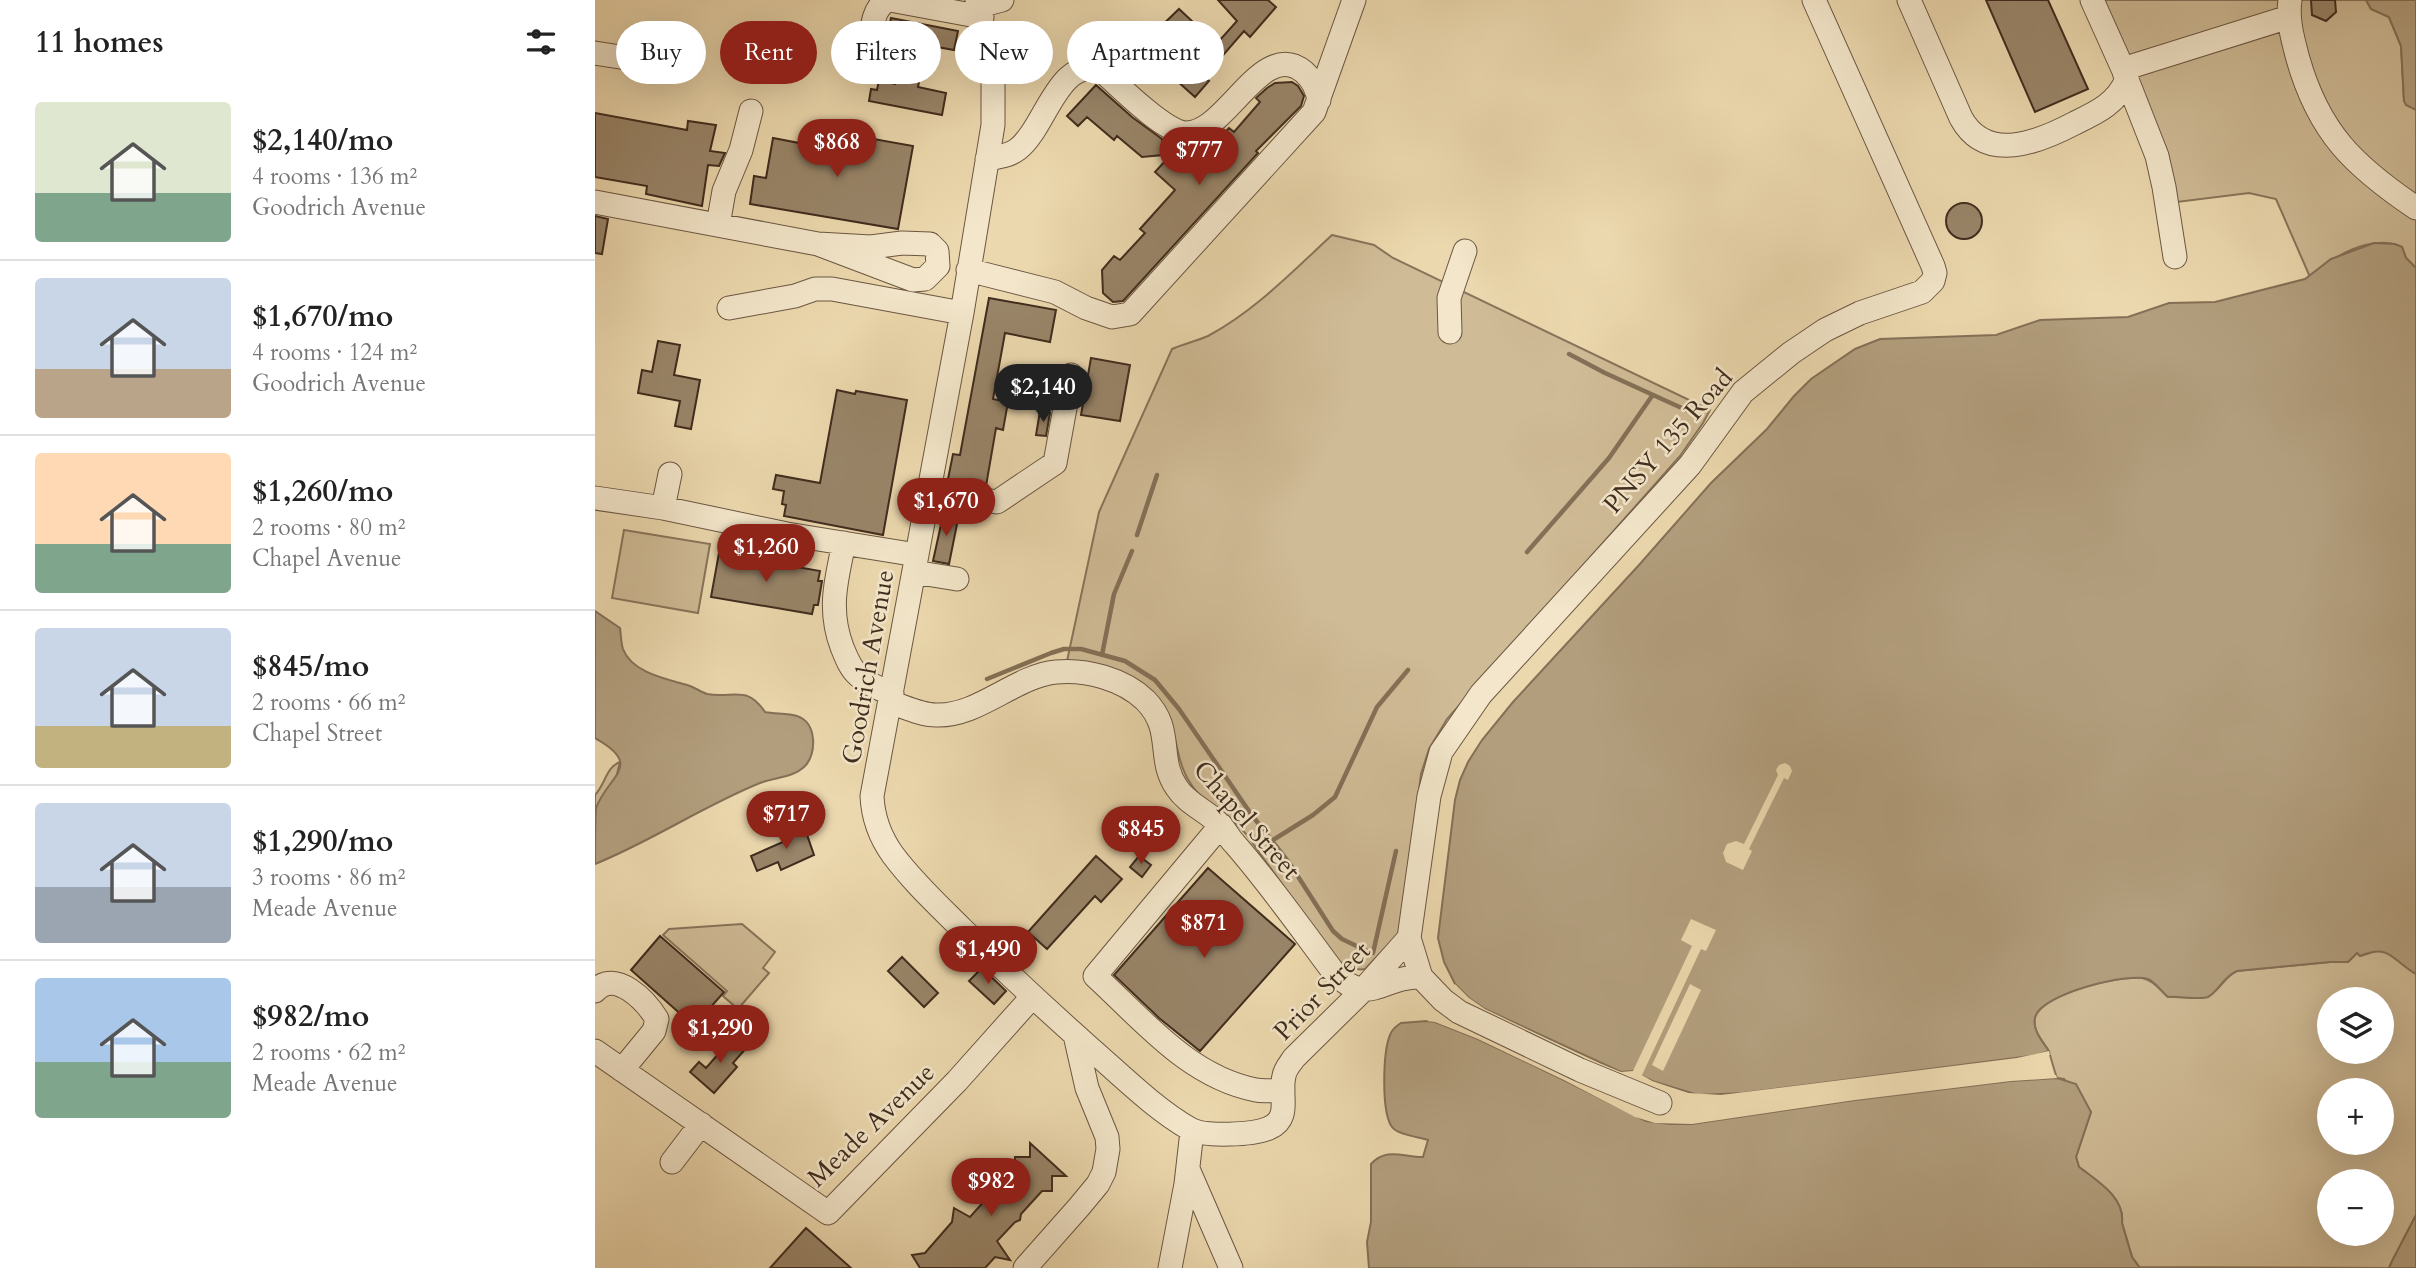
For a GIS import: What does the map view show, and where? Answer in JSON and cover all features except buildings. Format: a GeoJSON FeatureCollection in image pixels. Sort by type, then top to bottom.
{"type":"FeatureCollection","features":[{"type":"Feature","properties":{"kind":"street"},"geometry":{"type":"LineString","coordinates":[[874,21],[875,14],[883,2],[890,0],[979,8],[1002,0]]}},
{"type":"Feature","properties":{"kind":"street"},"geometry":{"type":"LineString","coordinates":[[968,270],[1055,292],[1086,308],[1112,317],[1130,314],[1311,116],[1354,0]]}},
{"type":"Feature","properties":{"kind":"street","name":"PNSY 135 Road"},"geometry":{"type":"LineString","coordinates":[[1409,938],[1429,796],[1441,752],[1454,729],[1481,694],[1689,465],[1743,392],[1791,352],[1825,330],[1860,313],[1922,292],[1933,281],[1933,266],[1814,0]]}},
{"type":"Feature","properties":{"kind":"street"},"geometry":{"type":"LineString","coordinates":[[1909,0],[1967,129],[1987,142],[2027,145],[2106,108],[2122,90],[2125,74]]}},
{"type":"Feature","properties":{"kind":"street"},"geometry":{"type":"LineString","coordinates":[[2092,0],[2157,156],[2175,257]]}},
{"type":"Feature","properties":{"kind":"street","name":"Goodrich Avenue"},"geometry":{"type":"LineString","coordinates":[[979,8],[991,57],[993,125],[962,313],[872,796],[873,813],[883,840],[894,857],[1032,998],[1143,1094],[1192,1131]]}},
{"type":"Feature","properties":{"kind":"street"},"geometry":{"type":"LineString","coordinates":[[2125,74],[2289,9],[2304,79],[2334,138],[2380,184],[2416,208]]}},
{"type":"Feature","properties":{"kind":"street"},"geometry":{"type":"LineString","coordinates":[[595,53],[616,56]]}},
{"type":"Feature","properties":{"kind":"street"},"geometry":{"type":"LineString","coordinates":[[987,159],[1011,153],[1024,143],[1063,82],[1083,68],[1100,69],[1165,125],[1186,133],[1207,128],[1257,77],[1272,68],[1287,66],[1299,69],[1311,80],[1318,93],[1318,100]]}},
{"type":"Feature","properties":{"kind":"street"},"geometry":{"type":"LineString","coordinates":[[718,225],[725,191],[741,150],[751,111]]}},
{"type":"Feature","properties":{"kind":"street"},"geometry":{"type":"LineString","coordinates":[[595,202],[818,244]]}},
{"type":"Feature","properties":{"kind":"street"},"geometry":{"type":"LineString","coordinates":[[1450,332],[1449,298],[1465,251]]}},
{"type":"Feature","properties":{"kind":"street"},"geometry":{"type":"LineString","coordinates":[[730,308],[795,296],[815,289],[832,289],[962,313]]}},
{"type":"Feature","properties":{"kind":"street"},"geometry":{"type":"LineString","coordinates":[[929,491],[997,502],[1055,463],[1070,375]]}},
{"type":"Feature","properties":{"kind":"street"},"geometry":{"type":"LineString","coordinates":[[663,508],[670,474]]}},
{"type":"Feature","properties":{"kind":"street"},"geometry":{"type":"LineString","coordinates":[[595,498],[663,508],[844,543],[916,563],[957,579]]}},
{"type":"Feature","properties":{"kind":"street","name":"Chapel Street"},"geometry":{"type":"LineString","coordinates":[[844,543],[834,600],[836,630],[843,651],[857,674],[865,681],[891,698],[935,716],[967,708],[1047,673],[1068,671],[1110,679],[1134,691],[1157,713],[1163,725],[1167,766],[1177,788],[1190,803],[1221,825],[1335,974],[1347,985],[1362,991]]}},
{"type":"Feature","properties":{"kind":"street"},"geometry":{"type":"LineString","coordinates":[[1221,825],[1094,976],[1186,1060],[1219,1079],[1258,1091],[1283,1090]]}},
{"type":"Feature","properties":{"kind":"street"},"geometry":{"type":"LineString","coordinates":[[1409,938],[1421,977],[1459,1012],[1580,1070],[1660,1103]]}},
{"type":"Feature","properties":{"kind":"street","name":"Prior Street"},"geometry":{"type":"LineString","coordinates":[[1192,1131],[1247,1133],[1268,1129],[1281,1118],[1285,1103],[1283,1077],[1294,1058],[1362,991],[1409,938]]}},
{"type":"Feature","properties":{"kind":"street"},"geometry":{"type":"LineString","coordinates":[[1362,991],[1410,977],[1421,977]]}},
{"type":"Feature","properties":{"kind":"street"},"geometry":{"type":"LineString","coordinates":[[595,991],[606,984],[621,984],[651,1010],[657,1019],[654,1031],[622,1070]]}},
{"type":"Feature","properties":{"kind":"street","name":"Meade Avenue"},"geometry":{"type":"LineString","coordinates":[[595,1051],[828,1213],[957,1081],[1032,998]]}},
{"type":"Feature","properties":{"kind":"street"},"geometry":{"type":"LineString","coordinates":[[1025,1268],[1086,1199],[1104,1172],[1107,1137],[1087,1088],[1075,1035]]}},
{"type":"Feature","properties":{"kind":"street"},"geometry":{"type":"LineString","coordinates":[[672,1162],[701,1124]]}},
{"type":"Feature","properties":{"kind":"street"},"geometry":{"type":"LineString","coordinates":[[1170,1268],[1192,1131]]}},
{"type":"Feature","properties":{"kind":"street"},"geometry":{"type":"LineString","coordinates":[[1188,1169],[1231,1268]]}},
{"type":"Feature","properties":{"kind":"shaded area"},"geometry":{"type":"Polygon","coordinates":[[[2100,0],[2366,0],[2371,9],[2389,17],[2401,46],[2404,101],[2416,110],[2416,268],[2406,258],[2402,247],[2377,243],[2341,255],[2310,277],[2276,199],[2249,193],[2177,202],[2100,0]]]}},
{"type":"Feature","properties":{"kind":"shaded area"},"geometry":{"type":"Polygon","coordinates":[[[2366,0],[2416,0],[2416,110],[2404,101],[2401,46],[2389,17],[2371,9],[2366,0]]]}},
{"type":"Feature","properties":{"kind":"shaded area"},"geometry":{"type":"Polygon","coordinates":[[[1332,235],[1374,245],[1393,258],[1710,410],[1680,456],[1447,719],[1429,749],[1421,774],[1401,932],[1365,969],[1350,967],[1336,959],[1246,834],[1194,789],[1182,767],[1170,718],[1067,661],[1099,512],[1172,349],[1208,336],[1226,326],[1273,289],[1332,235]]]}},
{"type":"Feature","properties":{"kind":"shaded area"},"geometry":{"type":"Polygon","coordinates":[[[2374,243],[2402,247],[2406,258],[2416,268],[2416,974],[2391,955],[2378,952],[2360,956],[2357,953],[2348,962],[2237,971],[2205,998],[2168,997],[2148,979],[2105,982],[2068,993],[2041,1008],[2035,1017],[2035,1026],[2049,1051],[2037,1055],[1743,1093],[1698,1095],[1652,1081],[1633,1071],[1621,1072],[1485,1009],[1455,984],[1444,962],[1438,938],[1455,800],[1468,762],[1513,702],[1711,483],[1767,429],[1811,379],[1855,349],[1880,339],[1996,335],[2040,320],[2128,317],[2169,303],[2215,302],[2305,279],[2331,259],[2374,243]]]}},
{"type":"Feature","properties":{"kind":"shaded area"},"geometry":{"type":"Polygon","coordinates":[[[624,530],[710,544],[698,613],[612,598],[624,530]]]}},
{"type":"Feature","properties":{"kind":"shaded area"},"geometry":{"type":"Polygon","coordinates":[[[595,611],[620,628],[623,649],[634,664],[642,669],[707,694],[745,695],[758,703],[765,712],[804,719],[813,739],[809,761],[795,773],[739,792],[595,864],[596,808],[619,771],[620,764],[618,756],[595,738],[595,611]]]}},
{"type":"Feature","properties":{"kind":"shaded area"},"geometry":{"type":"Polygon","coordinates":[[[620,762],[616,778],[595,810],[595,795],[615,764],[620,762]]]}},
{"type":"Feature","properties":{"kind":"shaded area"},"geometry":{"type":"Polygon","coordinates":[[[742,924],[775,952],[763,968],[769,973],[738,1009],[723,996],[727,991],[663,935],[669,929],[742,924]]]}},
{"type":"Feature","properties":{"kind":"shaded area"},"geometry":{"type":"Polygon","coordinates":[[[2379,950],[2389,953],[2416,974],[2416,1215],[2389,1268],[2139,1267],[2132,1257],[2119,1205],[2108,1190],[2079,1167],[2076,1157],[2091,1112],[2064,1079],[2057,1078],[2049,1052],[2035,1028],[2035,1018],[2040,1009],[2051,1001],[2083,988],[2132,978],[2146,979],[2168,997],[2197,998],[2212,993],[2237,971],[2348,962],[2357,953],[2361,956],[2379,950]]]}},
{"type":"Feature","properties":{"kind":"shaded area"},"geometry":{"type":"Polygon","coordinates":[[[1427,1021],[1478,1039],[1646,1121],[1670,1124],[1692,1124],[2011,1081],[2057,1078],[2076,1084],[2091,1112],[2076,1157],[2079,1167],[2108,1190],[2119,1205],[2132,1257],[2140,1268],[1369,1268],[1367,1242],[1371,1222],[1371,1164],[1389,1154],[1423,1157],[1428,1140],[1399,1132],[1392,1127],[1388,1119],[1384,1082],[1388,1043],[1392,1031],[1401,1023],[1427,1021]]]}},
{"type":"Feature","properties":{"kind":"shaded area"},"geometry":{"type":"Polygon","coordinates":[[[2416,1215],[2416,1268],[2389,1268],[2392,1261],[2416,1215]]]}},
{"type":"Feature","properties":{"kind":"pier"},"geometry":{"type":"Polygon","coordinates":[[[1785,763],[1792,771],[1788,780],[1784,778],[1749,849],[1752,851],[1743,870],[1726,862],[1723,853],[1727,844],[1736,841],[1744,844],[1778,775],[1776,770],[1779,765],[1785,763]]]}},
{"type":"Feature","properties":{"kind":"pier"},"geometry":{"type":"Polygon","coordinates":[[[1691,919],[1716,930],[1706,951],[1701,949],[1642,1075],[1652,1081],[1688,1093],[1721,1095],[2017,1058],[2049,1051],[2050,1055],[2017,1062],[1743,1096],[1698,1098],[1651,1084],[1632,1075],[1620,1075],[1590,1063],[1483,1012],[1453,987],[1455,984],[1485,1009],[1591,1060],[1621,1072],[1633,1071],[1692,946],[1681,940],[1691,919]]]}},
{"type":"Feature","properties":{"kind":"pier"},"geometry":{"type":"Polygon","coordinates":[[[1690,984],[1701,990],[1663,1071],[1652,1065],[1690,984]]]}},
{"type":"Feature","properties":{"kind":"pier"},"geometry":{"type":"Polygon","coordinates":[[[1430,1018],[1479,1036],[1566,1076],[1637,1114],[1655,1120],[1691,1120],[2011,1077],[2056,1075],[2057,1078],[1855,1100],[1692,1124],[1655,1123],[1635,1117],[1478,1039],[1427,1021],[1430,1018]]]}},
{"type":"Feature","properties":{"kind":"waterway"},"geometry":{"type":"LineString","coordinates":[[1569,354],[1697,415]]}},
{"type":"Feature","properties":{"kind":"waterway"},"geometry":{"type":"LineString","coordinates":[[1527,552],[1609,458],[1652,396]]}},
{"type":"Feature","properties":{"kind":"waterway"},"geometry":{"type":"LineString","coordinates":[[1137,535],[1157,475]]}},
{"type":"Feature","properties":{"kind":"waterway"},"geometry":{"type":"LineString","coordinates":[[1102,655],[1114,594],[1132,551]]}},
{"type":"Feature","properties":{"kind":"waterway"},"geometry":{"type":"LineString","coordinates":[[987,679],[1051,653],[1064,649],[1081,649],[1125,661],[1155,680],[1179,709],[1251,814],[1290,864],[1333,931],[1342,939],[1373,953],[1396,851]]}},
{"type":"Feature","properties":{"kind":"waterway"},"geometry":{"type":"LineString","coordinates":[[1273,840],[1313,815],[1335,797],[1377,707],[1408,670]]}}]}
